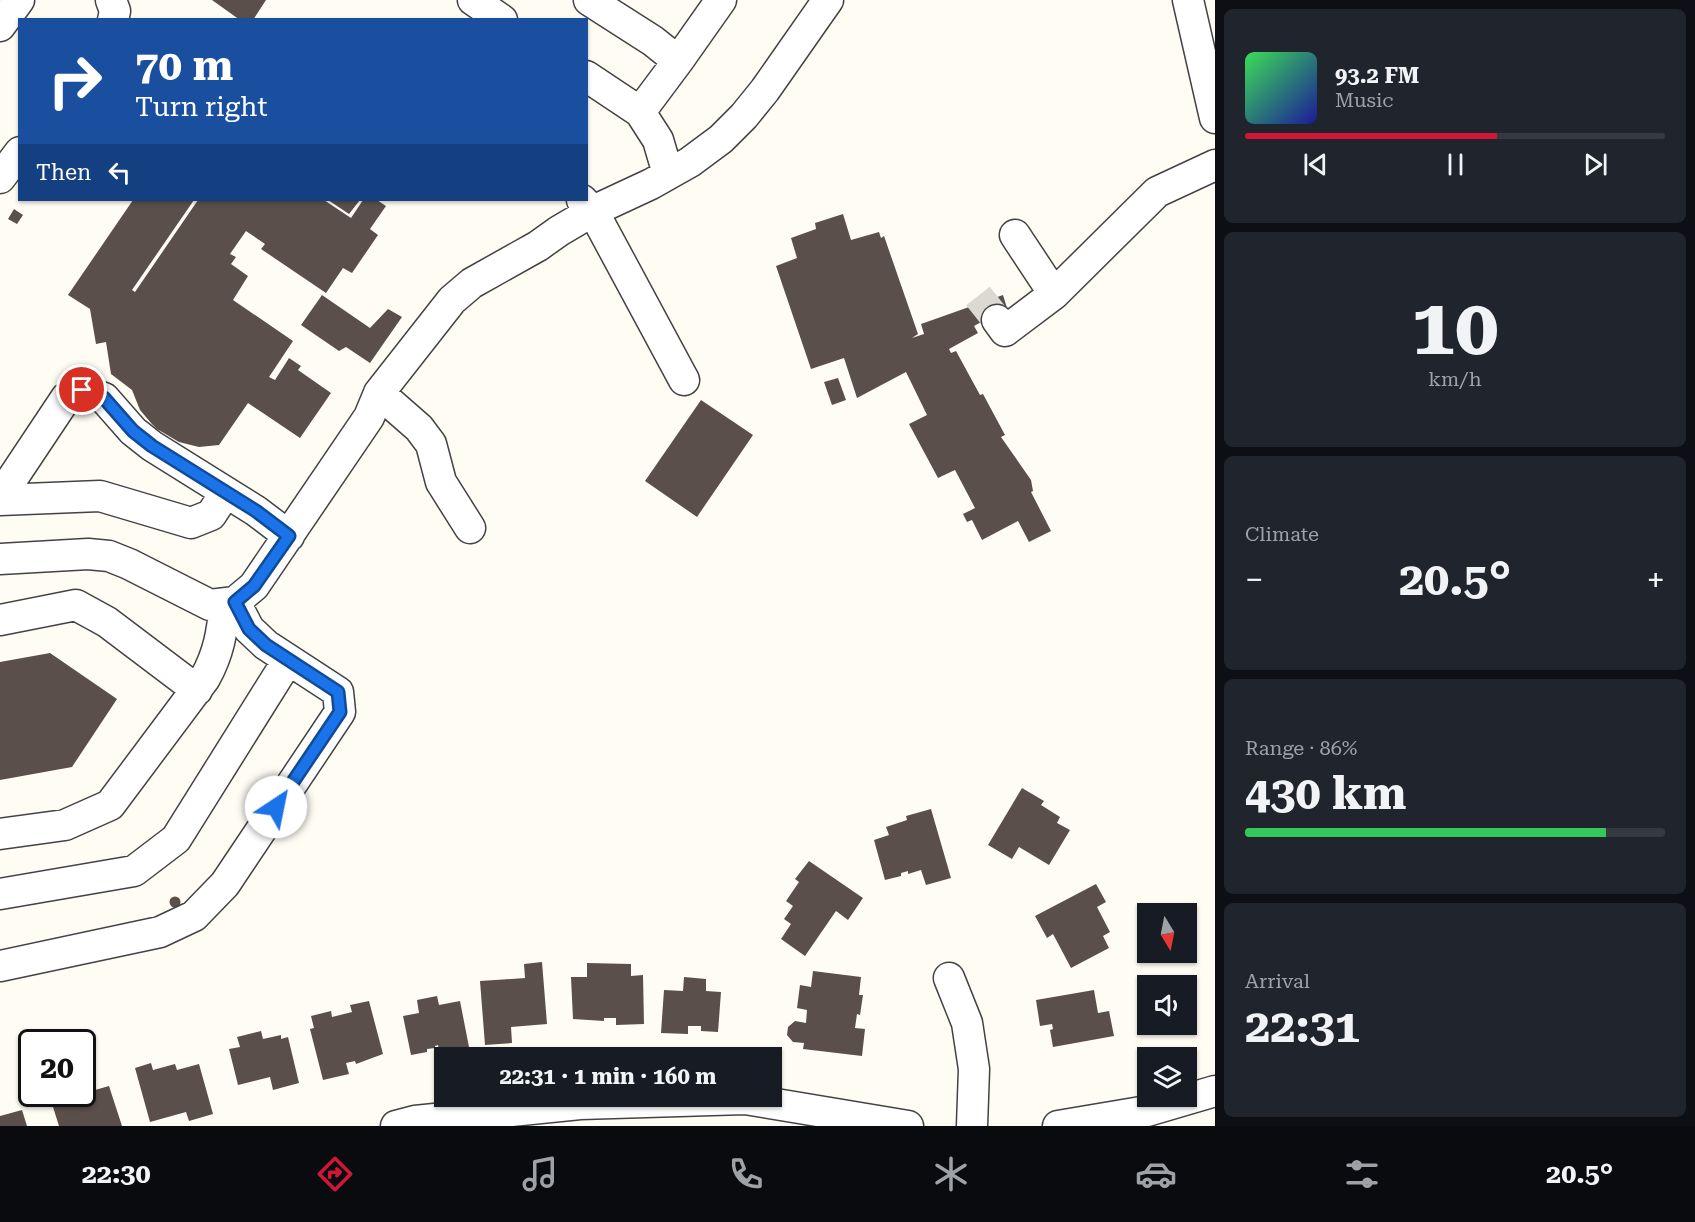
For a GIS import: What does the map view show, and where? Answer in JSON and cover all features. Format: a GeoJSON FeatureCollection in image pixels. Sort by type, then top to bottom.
{"type":"FeatureCollection","features":[{"type":"Feature","properties":{"kind":"street"},"geometry":{"type":"LineString","coordinates":[[0,26],[19,0]]}},
{"type":"Feature","properties":{"kind":"street"},"geometry":{"type":"LineString","coordinates":[[111,0],[115,11],[113,18]]}},
{"type":"Feature","properties":{"kind":"street"},"geometry":{"type":"LineString","coordinates":[[474,0],[499,18]]}},
{"type":"Feature","properties":{"kind":"street"},"geometry":{"type":"LineString","coordinates":[[589,0],[653,40],[678,61]]}},
{"type":"Feature","properties":{"kind":"street"},"geometry":{"type":"LineString","coordinates":[[640,112],[721,0]]}},
{"type":"Feature","properties":{"kind":"street"},"geometry":{"type":"LineString","coordinates":[[0,559],[88,554],[109,556],[210,605],[230,603],[254,586],[369,417],[379,393],[452,300],[472,283],[538,246],[559,231],[587,205],[668,174],[721,139],[744,116],[805,35],[828,0]]}},
{"type":"Feature","properties":{"kind":"street"},"geometry":{"type":"LineString","coordinates":[[1188,0],[1215,118]]}},
{"type":"Feature","properties":{"kind":"street"},"geometry":{"type":"LineString","coordinates":[[588,77],[640,112],[658,140],[668,174]]}},
{"type":"Feature","properties":{"kind":"street"},"geometry":{"type":"LineString","coordinates":[[0,178],[18,155]]}},
{"type":"Feature","properties":{"kind":"street"},"geometry":{"type":"LineString","coordinates":[[1001,325],[1054,294],[1157,192],[1215,165]]}},
{"type":"Feature","properties":{"kind":"street"},"geometry":{"type":"LineString","coordinates":[[587,205],[684,380]]}},
{"type":"Feature","properties":{"kind":"street"},"geometry":{"type":"LineString","coordinates":[[1015,235],[1054,294]]}},
{"type":"Feature","properties":{"kind":"street"},"geometry":{"type":"LineString","coordinates":[[0,499],[66,398],[82,390],[104,398],[133,431],[152,446],[256,511],[289,536]]}},
{"type":"Feature","properties":{"kind":"street"},"geometry":{"type":"LineString","coordinates":[[379,393],[419,428],[431,444],[441,482],[470,528]]}},
{"type":"Feature","properties":{"kind":"street"},"geometry":{"type":"LineString","coordinates":[[0,499],[100,496],[190,523],[211,515],[226,492]]}},
{"type":"Feature","properties":{"kind":"street"},"geometry":{"type":"LineString","coordinates":[[0,966],[160,932],[194,916],[225,884],[340,712],[338,692],[266,645],[249,629],[230,603]]}},
{"type":"Feature","properties":{"kind":"street"},"geometry":{"type":"LineString","coordinates":[[0,834],[65,825],[110,805],[215,661],[230,603]]}},
{"type":"Feature","properties":{"kind":"street"},"geometry":{"type":"LineString","coordinates":[[0,620],[76,605],[106,622],[196,690]]}},
{"type":"Feature","properties":{"kind":"street"},"geometry":{"type":"LineString","coordinates":[[0,894],[134,871],[176,839],[288,660]]}},
{"type":"Feature","properties":{"kind":"street"},"geometry":{"type":"LineString","coordinates":[[948,978],[967,1023],[973,1057],[972,1126]]}},
{"type":"Feature","properties":{"kind":"street"},"geometry":{"type":"LineString","coordinates":[[1058,1126],[1147,1111],[1215,1091]]}},
{"type":"Feature","properties":{"kind":"street"},"geometry":{"type":"LineString","coordinates":[[396,1126],[415,1121],[580,1115],[745,1099],[908,1126]]}},
{"type":"Feature","properties":{"kind":"building"},"geometry":{"type":"Polygon","coordinates":[[[212,0],[266,0],[254,18],[237,18],[212,0]]]}},
{"type":"Feature","properties":{"kind":"building"},"geometry":{"type":"Polygon","coordinates":[[[132,201],[193,201],[132,290],[135,292],[197,201],[326,201],[351,218],[362,201],[378,201],[386,206],[370,229],[378,235],[352,273],[343,268],[326,293],[261,249],[265,244],[246,231],[230,254],[236,257],[231,264],[248,276],[233,300],[293,341],[269,377],[275,380],[289,358],[301,366],[298,370],[331,393],[300,438],[248,403],[219,445],[199,447],[179,442],[157,429],[140,410],[132,390],[111,374],[106,342],[96,344],[90,309],[68,295],[132,201]]]}},
{"type":"Feature","properties":{"kind":"building"},"geometry":{"type":"Polygon","coordinates":[[[330,201],[359,201],[349,214],[330,201]]]}},
{"type":"Feature","properties":{"kind":"building"},"geometry":{"type":"Polygon","coordinates":[[[14,209],[23,215],[17,224],[8,219],[14,209]]]}},
{"type":"Feature","properties":{"kind":"building"},"geometry":{"type":"Polygon","coordinates":[[[843,214],[851,240],[879,232],[881,238],[884,236],[918,334],[912,338],[924,334],[921,324],[1003,295],[1007,308],[974,326],[978,333],[949,349],[951,353],[956,351],[980,395],[983,394],[1005,435],[1001,437],[1031,480],[1033,491],[1031,492],[1051,531],[1029,542],[1018,521],[982,540],[972,520],[967,522],[963,514],[975,508],[955,470],[938,478],[909,424],[927,415],[906,372],[857,398],[844,358],[811,369],[776,266],[797,258],[791,238],[816,229],[815,223],[843,214]]]}},
{"type":"Feature","properties":{"kind":"building"},"geometry":{"type":"Polygon","coordinates":[[[322,295],[370,328],[388,309],[402,317],[370,363],[346,347],[339,351],[301,325],[322,295]]]}},
{"type":"Feature","properties":{"kind":"building"},"geometry":{"type":"Polygon","coordinates":[[[838,378],[846,400],[832,405],[824,382],[838,378]]]}},
{"type":"Feature","properties":{"kind":"building"},"geometry":{"type":"Polygon","coordinates":[[[701,400],[753,435],[697,517],[645,481],[701,400]]]}},
{"type":"Feature","properties":{"kind":"building"},"geometry":{"type":"Polygon","coordinates":[[[50,653],[117,699],[72,767],[0,780],[0,662],[50,653]]]}},
{"type":"Feature","properties":{"kind":"building"},"geometry":{"type":"Polygon","coordinates":[[[1022,788],[1044,801],[1041,805],[1060,817],[1057,823],[1070,830],[1049,865],[1019,847],[1012,859],[988,845],[1022,788]]]}},
{"type":"Feature","properties":{"kind":"building"},"geometry":{"type":"Polygon","coordinates":[[[931,809],[951,878],[926,885],[921,870],[908,874],[908,871],[901,873],[901,876],[885,880],[874,840],[889,835],[886,827],[907,820],[906,816],[931,809]]]}},
{"type":"Feature","properties":{"kind":"building"},"geometry":{"type":"Polygon","coordinates":[[[809,861],[863,898],[848,920],[836,911],[805,956],[781,939],[791,924],[784,919],[793,906],[786,901],[799,882],[795,879],[809,861]]]}},
{"type":"Feature","properties":{"kind":"building"},"geometry":{"type":"Polygon","coordinates":[[[1096,884],[1106,902],[1097,907],[1110,932],[1103,936],[1109,948],[1071,968],[1053,934],[1047,938],[1035,916],[1096,884]]]}},
{"type":"Feature","properties":{"kind":"building"},"geometry":{"type":"Polygon","coordinates":[[[175,897],[179,898],[179,906],[175,907],[171,906],[170,902],[171,898],[175,897]]]}},
{"type":"Feature","properties":{"kind":"building"},"geometry":{"type":"Polygon","coordinates":[[[542,962],[547,1024],[511,1027],[512,1043],[485,1045],[480,981],[525,978],[524,964],[542,962]]]}},
{"type":"Feature","properties":{"kind":"building"},"geometry":{"type":"Polygon","coordinates":[[[587,963],[631,964],[631,976],[643,975],[644,1024],[616,1025],[616,1018],[604,1018],[604,1021],[573,1019],[571,977],[587,977],[587,963]]]}},
{"type":"Feature","properties":{"kind":"building"},"geometry":{"type":"Polygon","coordinates":[[[813,971],[861,977],[859,995],[863,995],[855,1028],[865,1029],[862,1056],[803,1049],[804,1043],[793,1042],[787,1035],[788,1027],[795,1021],[806,1023],[807,1010],[797,1008],[800,985],[811,987],[813,971]]]}},
{"type":"Feature","properties":{"kind":"building"},"geometry":{"type":"Polygon","coordinates":[[[684,977],[706,979],[706,991],[721,992],[718,1032],[701,1031],[701,1026],[688,1026],[688,1034],[661,1033],[664,990],[683,991],[684,977]]]}},
{"type":"Feature","properties":{"kind":"building"},"geometry":{"type":"Polygon","coordinates":[[[1094,990],[1098,1013],[1109,1011],[1114,1036],[1053,1047],[1050,1030],[1053,1029],[1052,1024],[1040,1026],[1036,1000],[1094,990]]]}},
{"type":"Feature","properties":{"kind":"building"},"geometry":{"type":"Polygon","coordinates":[[[437,996],[439,1005],[460,1001],[469,1047],[438,1047],[438,1045],[427,1049],[427,1052],[411,1055],[403,1016],[419,1013],[417,1000],[437,996]]]}},
{"type":"Feature","properties":{"kind":"building"},"geometry":{"type":"Polygon","coordinates":[[[369,1001],[383,1054],[356,1064],[355,1061],[346,1063],[349,1074],[323,1080],[310,1029],[314,1028],[311,1016],[331,1011],[332,1017],[352,1012],[350,1005],[369,1001]]]}},
{"type":"Feature","properties":{"kind":"building"},"geometry":{"type":"Polygon","coordinates":[[[261,1031],[263,1039],[281,1035],[281,1039],[288,1037],[299,1083],[273,1090],[270,1077],[238,1085],[229,1049],[240,1047],[237,1037],[261,1031]]]}},
{"type":"Feature","properties":{"kind":"building"},"geometry":{"type":"Polygon","coordinates":[[[151,1063],[153,1070],[175,1064],[177,1070],[199,1064],[213,1114],[189,1121],[186,1112],[150,1122],[135,1068],[151,1063]]]}},
{"type":"Feature","properties":{"kind":"building"},"geometry":{"type":"Polygon","coordinates":[[[109,1086],[122,1126],[59,1126],[53,1107],[96,1107],[96,1090],[109,1086]]]}},
{"type":"Feature","properties":{"kind":"building"},"geometry":{"type":"Polygon","coordinates":[[[22,1110],[27,1126],[0,1126],[0,1116],[22,1110]]]}},
{"type":"Feature","properties":{"kind":"tunnel"},"geometry":{"type":"LineString","coordinates":[[978,296],[997,320]]}},
{"type":"Feature","properties":{"kind":"route"},"geometry":{"type":"LineString","coordinates":[[82,390],[104,398],[133,431],[152,446],[256,511],[289,536],[254,586],[235,602],[249,629],[266,645],[338,692],[340,712],[276,807]]}}]}
